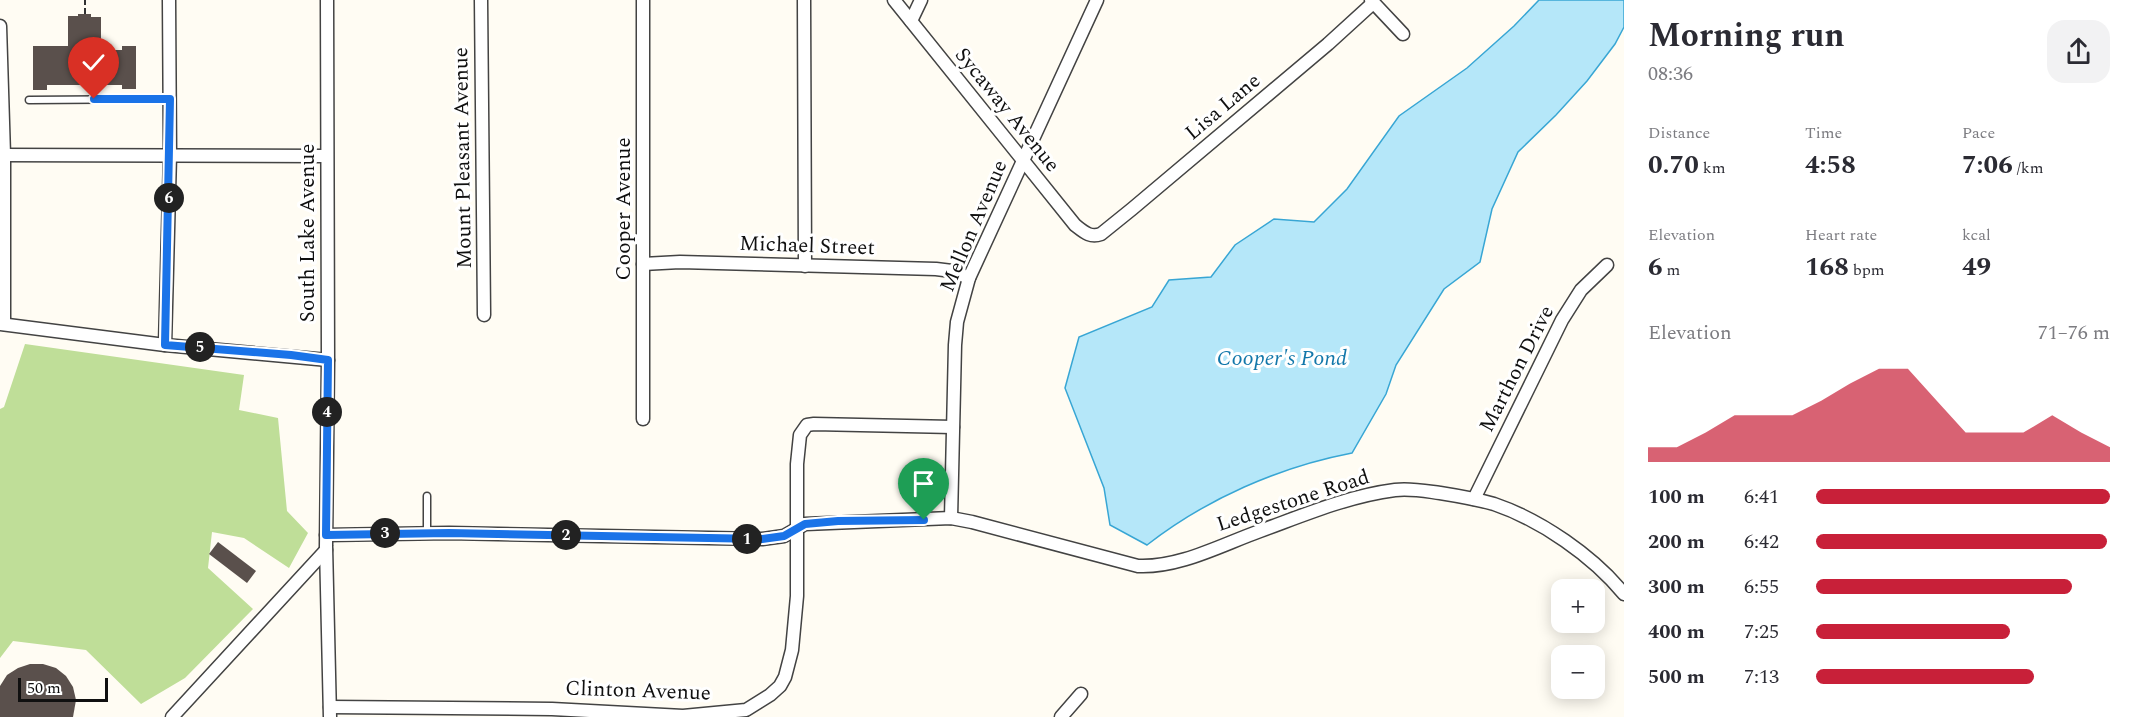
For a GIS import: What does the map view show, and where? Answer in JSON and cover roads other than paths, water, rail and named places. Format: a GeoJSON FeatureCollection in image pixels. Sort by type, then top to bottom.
{"type":"FeatureCollection","features":[{"type":"Feature","properties":{"kind":"street"},"geometry":{"type":"LineString","coordinates":[[165,345],[170,155],[169,0]]}},
{"type":"Feature","properties":{"kind":"street","name":"South Lake Avenue"},"geometry":{"type":"LineString","coordinates":[[327,0],[326,550],[330,712]]}},
{"type":"Feature","properties":{"kind":"street","name":"Mount Pleasant Avenue"},"geometry":{"type":"LineString","coordinates":[[481,0],[484,315]]}},
{"type":"Feature","properties":{"kind":"street","name":"Cooper Avenue"},"geometry":{"type":"LineString","coordinates":[[643,0],[643,419]]}},
{"type":"Feature","properties":{"kind":"street"},"geometry":{"type":"LineString","coordinates":[[804,0],[805,266]]}},
{"type":"Feature","properties":{"kind":"street","name":"Sycaway Avenue"},"geometry":{"type":"LineString","coordinates":[[894,0],[1022,162],[1075,225],[1088,235],[1095,236]]}},
{"type":"Feature","properties":{"kind":"street"},"geometry":{"type":"LineString","coordinates":[[911,21],[921,0]]}},
{"type":"Feature","properties":{"kind":"street","name":"Mellon Avenue"},"geometry":{"type":"LineString","coordinates":[[951,519],[957,322],[969,278],[1097,0]]}},
{"type":"Feature","properties":{"kind":"street"},"geometry":{"type":"LineString","coordinates":[[1372,1],[1402,34]]}},
{"type":"Feature","properties":{"kind":"street","name":"Lisa Lane"},"geometry":{"type":"LineString","coordinates":[[1095,236],[1101,234],[1132,210],[1328,44],[1372,1]]}},
{"type":"Feature","properties":{"kind":"street"},"geometry":{"type":"LineString","coordinates":[[0,26],[2,324],[165,345],[328,360]]}},
{"type":"Feature","properties":{"kind":"street"},"geometry":{"type":"LineString","coordinates":[[2,155],[326,156]]}},
{"type":"Feature","properties":{"kind":"street","name":"Michael Street"},"geometry":{"type":"LineString","coordinates":[[643,264],[680,262],[936,269],[969,278]]}},
{"type":"Feature","properties":{"kind":"street","name":"Marthon Drive"},"geometry":{"type":"LineString","coordinates":[[1474,499],[1562,320],[1581,290],[1607,266]]}},
{"type":"Feature","properties":{"kind":"street","name":"Clinton Avenue"},"geometry":{"type":"LineString","coordinates":[[330,712],[552,709],[599,714],[683,717],[746,710],[770,695],[785,677],[792,650],[797,596],[796,464],[800,435],[807,425],[953,427]]}},
{"type":"Feature","properties":{"kind":"street","name":"Ledgestone Road"},"geometry":{"type":"LineString","coordinates":[[326,535],[427,533],[762,539],[784,536],[805,524],[838,521],[951,519],[972,522],[1138,566],[1155,567],[1184,559],[1325,507],[1378,493],[1418,490],[1474,499],[1518,514],[1576,549],[1610,577],[1624,594]]}},
{"type":"Feature","properties":{"kind":"street"},"geometry":{"type":"LineString","coordinates":[[172,717],[326,550]]}},
{"type":"Feature","properties":{"kind":"street"},"geometry":{"type":"LineString","coordinates":[[1061,717],[1081,694]]}},
{"type":"Feature","properties":{"kind":"lane"},"geometry":{"type":"LineString","coordinates":[[29,100],[170,99]]}},
{"type":"Feature","properties":{"kind":"lane"},"geometry":{"type":"LineString","coordinates":[[427,533],[428,496]]}},
{"type":"Feature","properties":{"kind":"water","name":"Cooper's Pond"},"geometry":{"type":"Polygon","coordinates":[[[1539,0],[1624,0],[1624,27],[1615,44],[1587,81],[1518,152],[1492,209],[1480,262],[1444,289],[1396,365],[1386,394],[1352,453],[1297,467],[1244,487],[1194,513],[1147,545],[1110,525],[1104,488],[1065,388],[1079,337],[1152,307],[1169,280],[1211,277],[1235,245],[1274,219],[1314,222],[1347,189],[1399,116],[1467,68],[1539,0]]]}}]}
